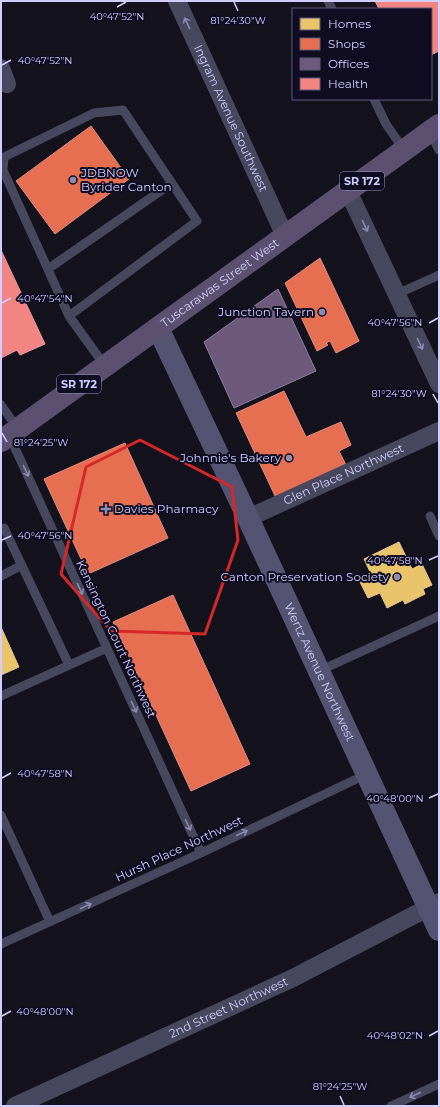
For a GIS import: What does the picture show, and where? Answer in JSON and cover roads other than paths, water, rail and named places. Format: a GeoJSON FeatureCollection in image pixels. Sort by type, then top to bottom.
{"type":"FeatureCollection","features":[{"type":"Feature","properties":{"kind":"main road","name":"Tuscarawas Street West"},"geometry":{"type":"LineString","coordinates":[[9,435],[404,150],[436,136]]}},
{"type":"Feature","properties":{"kind":"main road","name":"Wertz Avenue Northwest"},"geometry":{"type":"LineString","coordinates":[[158,328],[367,774],[434,905],[439,930]]}},
{"type":"Feature","properties":{"kind":"street","name":"Ingram Avenue Southwest"},"geometry":{"type":"LineString","coordinates":[[177,1],[285,236]]}},
{"type":"Feature","properties":{"kind":"street"},"geometry":{"type":"LineString","coordinates":[[348,191],[439,384]]}},
{"type":"Feature","properties":{"kind":"street","name":"Glen Place Northwest"},"geometry":{"type":"LineString","coordinates":[[248,518],[439,431]]}},
{"type":"Feature","properties":{"kind":"street","name":"2nd Street Northwest"},"geometry":{"type":"LineString","coordinates":[[15,1106],[293,978],[434,905]]}},
{"type":"Feature","properties":{"kind":"lane"},"geometry":{"type":"LineString","coordinates":[[374,100],[386,124],[404,150]]}},
{"type":"Feature","properties":{"kind":"lane"},"geometry":{"type":"LineString","coordinates":[[70,316],[197,221],[123,110],[94,113],[4,157],[3,170],[70,316],[105,366]]}},
{"type":"Feature","properties":{"kind":"lane"},"geometry":{"type":"LineString","coordinates":[[48,269],[172,183]]}},
{"type":"Feature","properties":{"kind":"lane"},"geometry":{"type":"LineString","coordinates":[[397,294],[439,275]]}},
{"type":"Feature","properties":{"kind":"lane","name":"Kensington Court Northwest"},"geometry":{"type":"LineString","coordinates":[[1,405],[9,435],[201,853]]}},
{"type":"Feature","properties":{"kind":"lane"},"geometry":{"type":"LineString","coordinates":[[430,516],[439,536]]}},
{"type":"Feature","properties":{"kind":"lane"},"geometry":{"type":"LineString","coordinates":[[1,530],[4,528],[69,665]]}},
{"type":"Feature","properties":{"kind":"lane"},"geometry":{"type":"LineString","coordinates":[[1,576],[22,565]]}},
{"type":"Feature","properties":{"kind":"lane"},"geometry":{"type":"LineString","coordinates":[[319,671],[439,616]]}},
{"type":"Feature","properties":{"kind":"lane"},"geometry":{"type":"LineString","coordinates":[[1,696],[106,648]]}},
{"type":"Feature","properties":{"kind":"lane","name":"Hursh Place Northwest"},"geometry":{"type":"LineString","coordinates":[[1,944],[201,853],[367,774]]}},
{"type":"Feature","properties":{"kind":"lane"},"geometry":{"type":"LineString","coordinates":[[1,815],[50,922]]}},
{"type":"Feature","properties":{"kind":"lane"},"geometry":{"type":"LineString","coordinates":[[391,1106],[439,1084]]}},
{"type":"Feature","properties":{"kind":"place","name":"JDBNOW Byrider Canton"},"geometry":{"type":"Point","coordinates":[73,180]}},
{"type":"Feature","properties":{"kind":"place","name":"Junction Tavern"},"geometry":{"type":"Point","coordinates":[322,312]}},
{"type":"Feature","properties":{"kind":"place","name":"Johnnie's Bakery"},"geometry":{"type":"Point","coordinates":[289,458]}},
{"type":"Feature","properties":{"kind":"place","name":"Davies Pharmacy"},"geometry":{"type":"Point","coordinates":[106,509]}},
{"type":"Feature","properties":{"kind":"place","name":"Canton Preservation Society"},"geometry":{"type":"Point","coordinates":[397,577]}}]}
